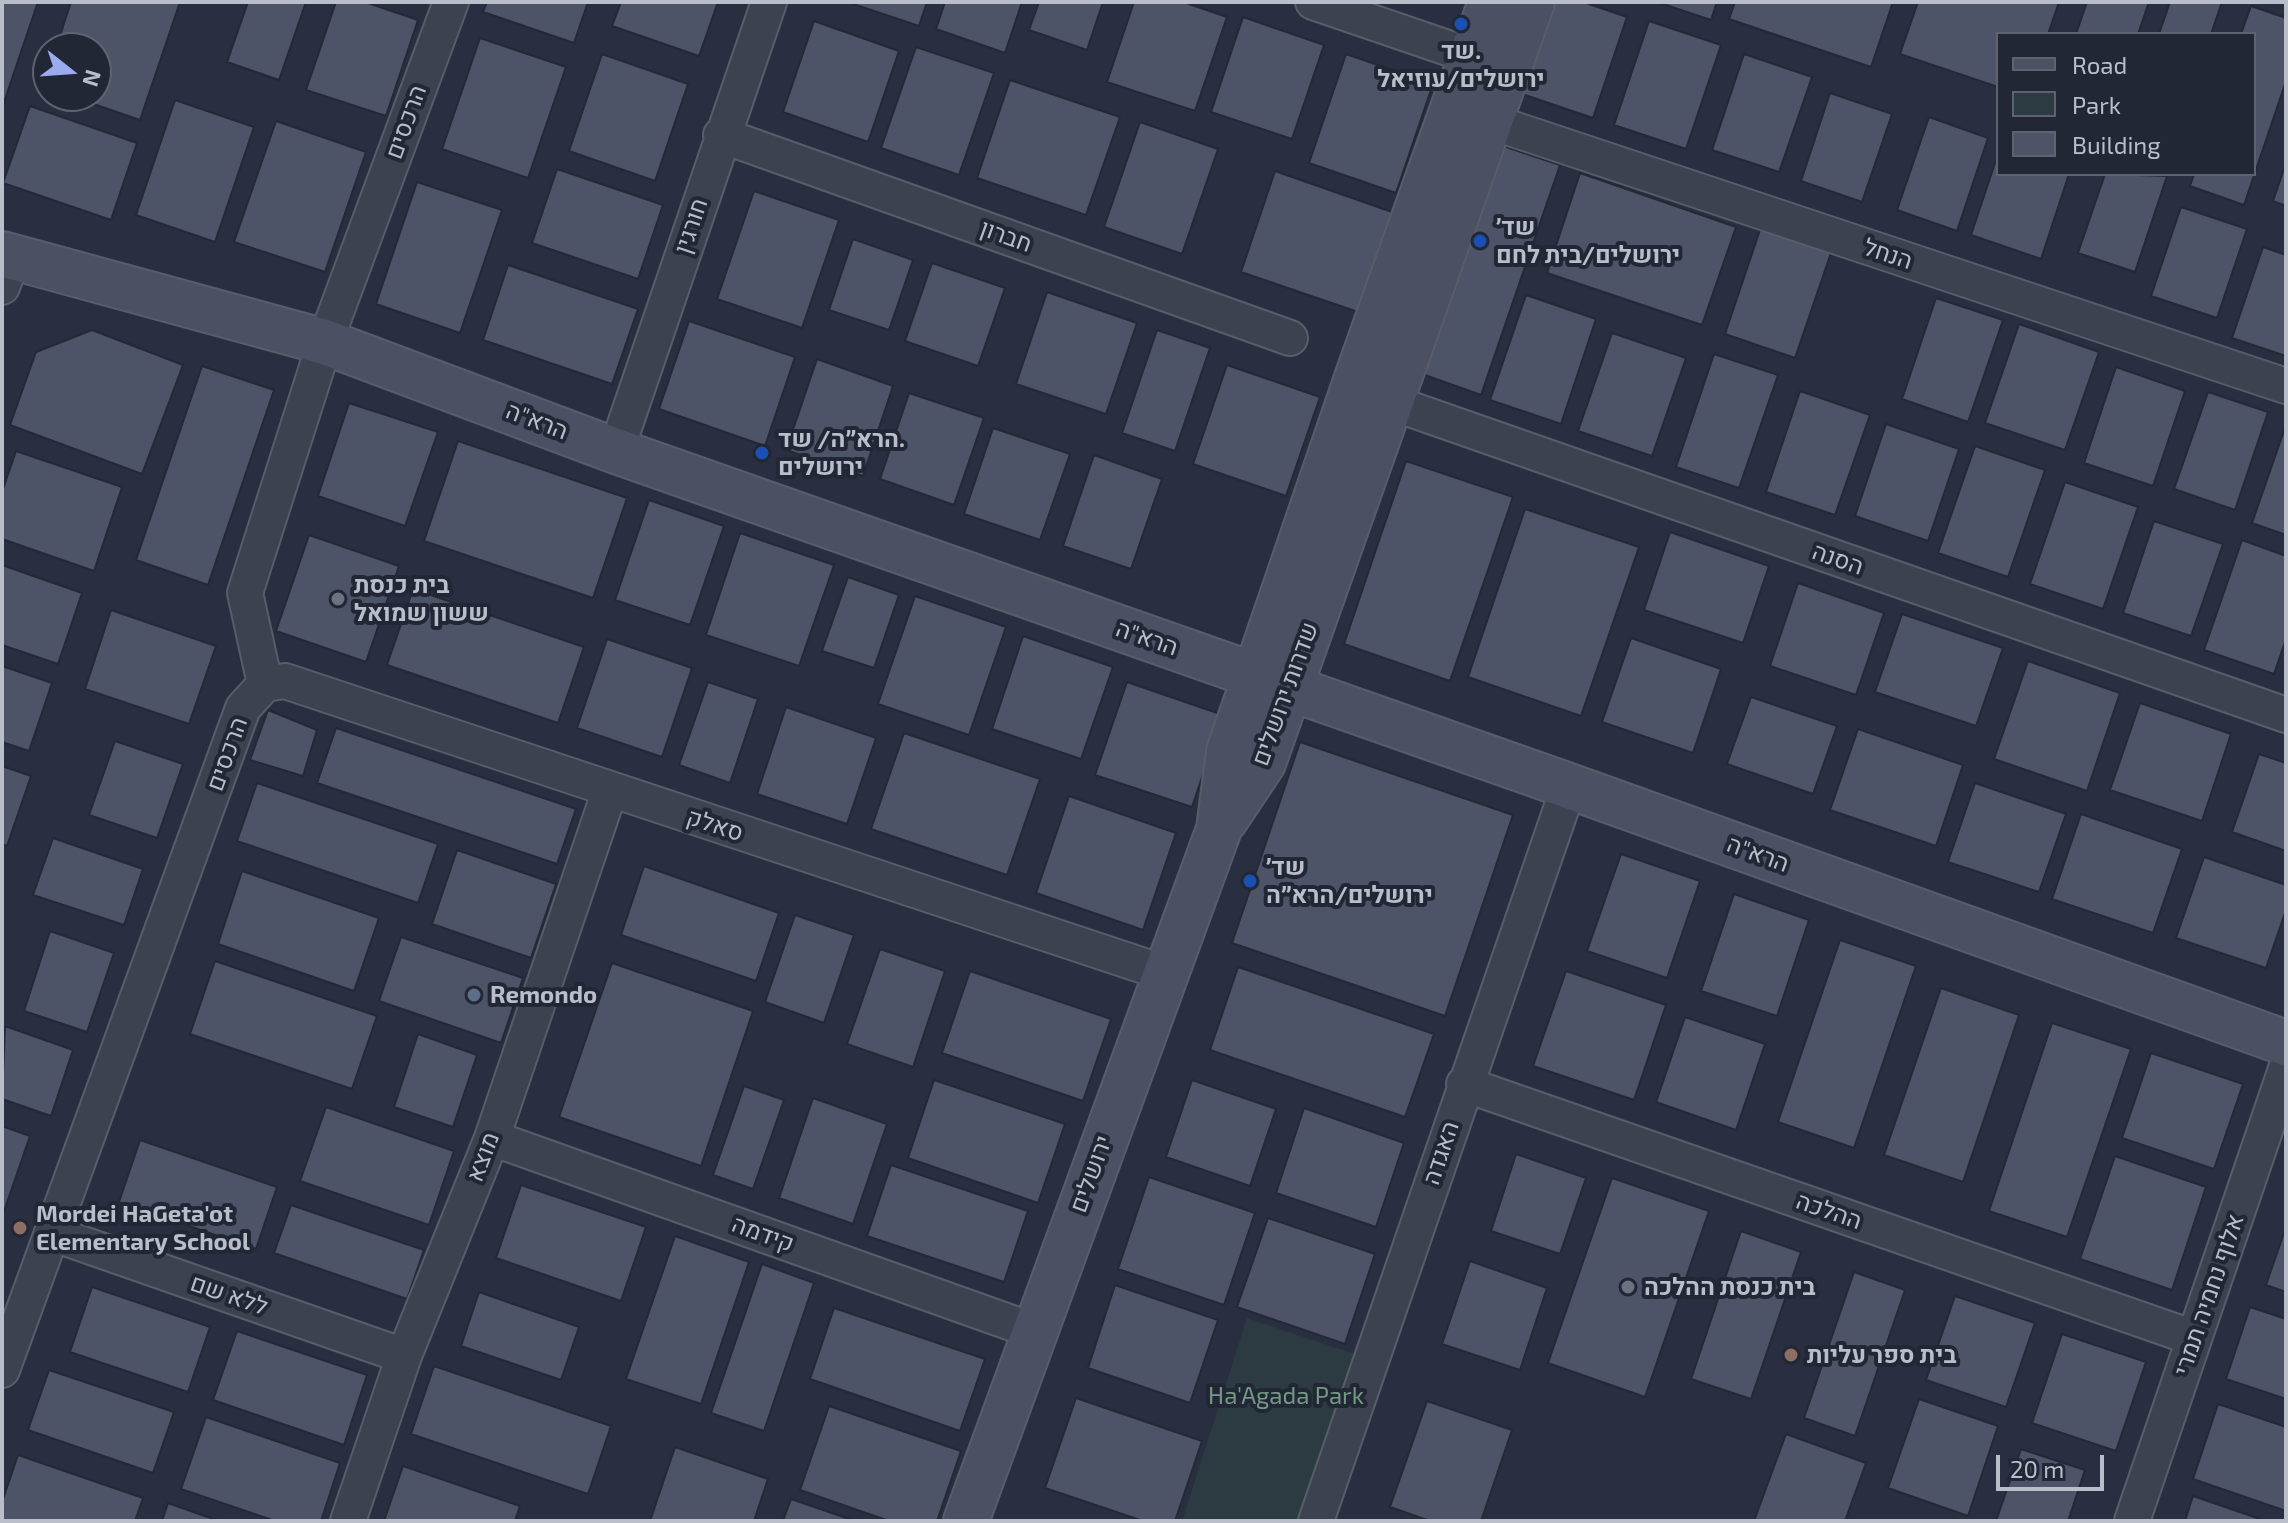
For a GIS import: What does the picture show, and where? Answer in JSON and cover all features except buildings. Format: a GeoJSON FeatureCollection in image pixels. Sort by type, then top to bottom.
{"type":"FeatureCollection","features":[{"type":"Feature","properties":{"kind":"street","name":"הרכסים"},"geometry":{"type":"LineString","coordinates":[[2,1370],[243,708],[265,684],[245,593],[325,342],[451,2]]}},
{"type":"Feature","properties":{"kind":"street","name":"חורגין"},"geometry":{"type":"LineString","coordinates":[[616,451],[721,135],[769,2]]}},
{"type":"Feature","properties":{"kind":"street"},"geometry":{"type":"LineString","coordinates":[[1313,2],[1471,56]]}},
{"type":"Feature","properties":{"kind":"street","name":"שדרות ירושלים"},"geometry":{"type":"LineString","coordinates":[[1219,829],[1263,763],[1271,683],[1471,56],[1491,2]]}},
{"type":"Feature","properties":{"kind":"street","name":"שדרות ירושלים"},"geometry":{"type":"LineString","coordinates":[[1271,683],[1390,402],[1532,2]]}},
{"type":"Feature","properties":{"kind":"street","name":"הנחל"},"geometry":{"type":"LineString","coordinates":[[1489,121],[2286,386]]}},
{"type":"Feature","properties":{"kind":"street","name":"חברון"},"geometry":{"type":"LineString","coordinates":[[721,135],[1290,338]]}},
{"type":"Feature","properties":{"kind":"street","name":"הרא\"ה"},"geometry":{"type":"LineString","coordinates":[[6,266],[325,342],[616,451],[1569,786],[2286,1043]]}},
{"type":"Feature","properties":{"kind":"street","name":"הסנה"},"geometry":{"type":"LineString","coordinates":[[1390,402],[2286,715]]}},
{"type":"Feature","properties":{"kind":"street","name":"סאלק"},"geometry":{"type":"LineString","coordinates":[[265,684],[285,681],[1165,973]]}},
{"type":"Feature","properties":{"kind":"street","name":"האגדה"},"geometry":{"type":"LineString","coordinates":[[1316,1521],[1569,786]]}},
{"type":"Feature","properties":{"kind":"street","name":"מוצא"},"geometry":{"type":"LineString","coordinates":[[348,1521],[404,1356],[492,1138],[610,790]]}},
{"type":"Feature","properties":{"kind":"street","name":"ירושלים"},"geometry":{"type":"LineString","coordinates":[[966,1521],[1219,829]]}},
{"type":"Feature","properties":{"kind":"street","name":"אלוף נחמיה תמרי"},"geometry":{"type":"LineString","coordinates":[[2132,1521],[2286,1069]]}},
{"type":"Feature","properties":{"kind":"street","name":"ההלכה"},"geometry":{"type":"LineString","coordinates":[[1464,1084],[2194,1338]]}},
{"type":"Feature","properties":{"kind":"street","name":"קידמה"},"geometry":{"type":"LineString","coordinates":[[492,1138],[1034,1331]]}},
{"type":"Feature","properties":{"kind":"street","name":"ללא שם"},"geometry":{"type":"LineString","coordinates":[[54,1234],[404,1356]]}},
{"type":"Feature","properties":{"kind":"green space","name":"Ha'Agada Park"},"geometry":{"type":"Polygon","coordinates":[[[1247,1318],[1364,1357],[1309,1521],[1182,1521],[1247,1318]]]}},
{"type":"Feature","properties":{"kind":"place","name":"שד. ירושלים/עוזיאל"},"geometry":{"type":"Point","coordinates":[1461,24]}},
{"type":"Feature","properties":{"kind":"place","name":"שד׳ ירושלים/בית לחם"},"geometry":{"type":"Point","coordinates":[1480,241]}},
{"type":"Feature","properties":{"kind":"place","name":"הרא״ה/ שד. ירושלים"},"geometry":{"type":"Point","coordinates":[762,453]}},
{"type":"Feature","properties":{"kind":"place","name":"בית כנסת ששון שמואל"},"geometry":{"type":"Point","coordinates":[338,599]}},
{"type":"Feature","properties":{"kind":"place","name":"שד׳ ירושלים/הרא״ה"},"geometry":{"type":"Point","coordinates":[1250,881]}},
{"type":"Feature","properties":{"kind":"place","name":"Remondo"},"geometry":{"type":"Point","coordinates":[474,995]}},
{"type":"Feature","properties":{"kind":"place","name":"Mordei HaGeta'ot Elementary School"},"geometry":{"type":"Point","coordinates":[20,1228]}},
{"type":"Feature","properties":{"kind":"place","name":"בית כנסת ההלכה"},"geometry":{"type":"Point","coordinates":[1628,1287]}},
{"type":"Feature","properties":{"kind":"place","name":"בית ספר עליות"},"geometry":{"type":"Point","coordinates":[1791,1355]}}]}
